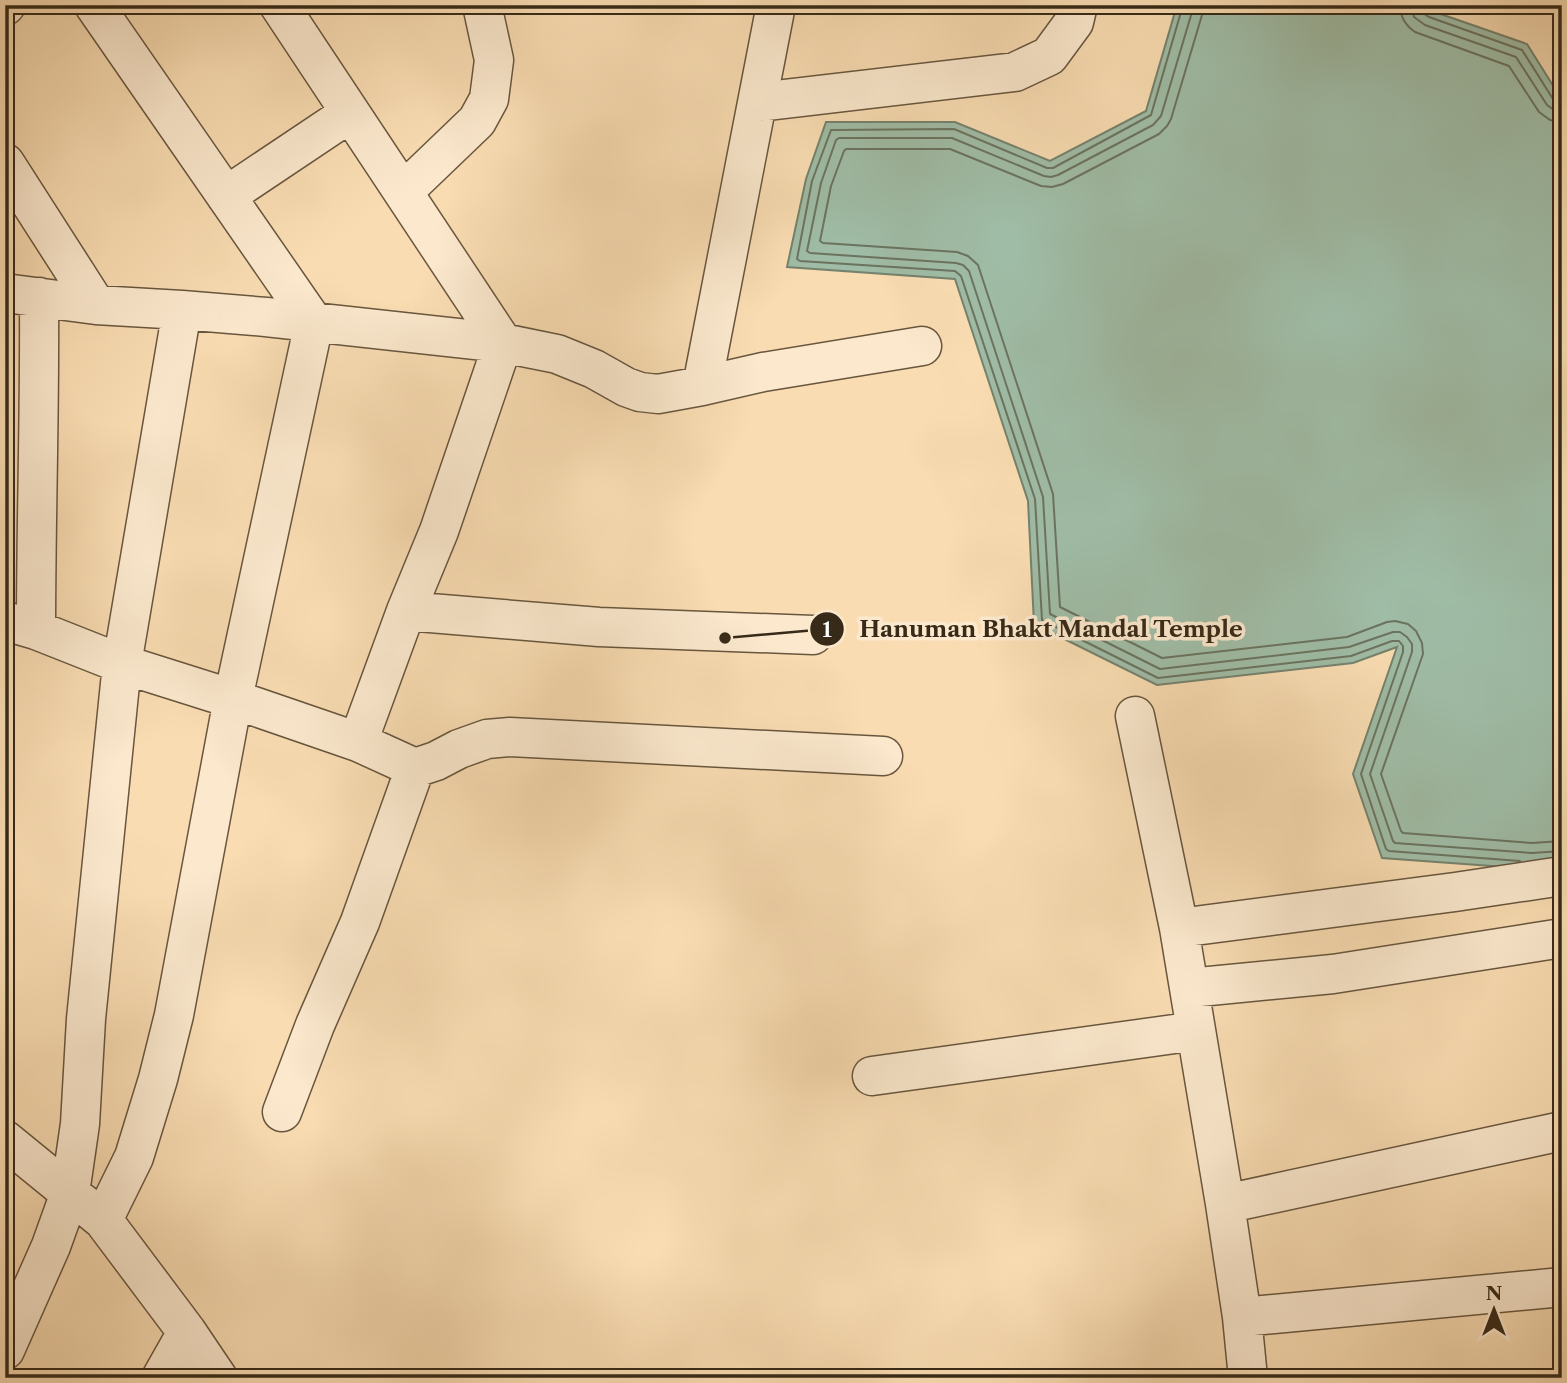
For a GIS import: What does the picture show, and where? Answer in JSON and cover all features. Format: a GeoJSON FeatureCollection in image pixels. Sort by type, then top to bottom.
{"type":"FeatureCollection","features":[{"type":"Feature","properties":{"kind":"street"},"geometry":{"type":"LineString","coordinates":[[94,5],[314,323],[233,699],[174,1015],[134,1157],[103,1220]]}},
{"type":"Feature","properties":{"kind":"street"},"geometry":{"type":"LineString","coordinates":[[279,5],[503,343]]}},
{"type":"Feature","properties":{"kind":"street"},"geometry":{"type":"LineString","coordinates":[[402,192],[477,121],[489,99],[494,60],[482,5]]}},
{"type":"Feature","properties":{"kind":"street"},"geometry":{"type":"LineString","coordinates":[[702,386],[776,5]]}},
{"type":"Feature","properties":{"kind":"street"},"geometry":{"type":"LineString","coordinates":[[758,102],[1015,72],[1049,56],[1074,22],[1078,5]]}},
{"type":"Feature","properties":{"kind":"street"},"geometry":{"type":"LineString","coordinates":[[226,196],[350,113]]}},
{"type":"Feature","properties":{"kind":"street"},"geometry":{"type":"LineString","coordinates":[[5,163],[96,305]]}},
{"type":"Feature","properties":{"kind":"street"},"geometry":{"type":"LineString","coordinates":[[883,756],[510,737],[487,739],[415,768],[358,742],[13,626],[37,474],[40,366],[22,295],[96,305],[182,310],[503,343],[557,354],[594,369],[626,387],[658,394],[763,372],[922,346]]}},
{"type":"Feature","properties":{"kind":"street"},"geometry":{"type":"LineString","coordinates":[[5,1350],[51,1246],[71,1193],[80,1124],[86,1019],[122,664],[182,310]]}},
{"type":"Feature","properties":{"kind":"street"},"geometry":{"type":"LineString","coordinates":[[358,742],[406,611],[439,531],[503,343]]}},
{"type":"Feature","properties":{"kind":"street"},"geometry":{"type":"LineString","coordinates":[[406,611],[599,627],[813,635]]}},
{"type":"Feature","properties":{"kind":"street"},"geometry":{"type":"LineString","coordinates":[[1135,716],[1179,928],[1225,1204],[1248,1378]]}},
{"type":"Feature","properties":{"kind":"street"},"geometry":{"type":"LineString","coordinates":[[282,1112],[315,1025],[360,922],[415,768]]}},
{"type":"Feature","properties":{"kind":"street"},"geometry":{"type":"LineString","coordinates":[[1179,928],[1562,876]]}},
{"type":"Feature","properties":{"kind":"street"},"geometry":{"type":"LineString","coordinates":[[1189,988],[1333,974],[1562,938]]}},
{"type":"Feature","properties":{"kind":"street"},"geometry":{"type":"LineString","coordinates":[[872,1076],[1196,1031]]}},
{"type":"Feature","properties":{"kind":"street"},"geometry":{"type":"LineString","coordinates":[[1225,1204],[1562,1131]]}},
{"type":"Feature","properties":{"kind":"street"},"geometry":{"type":"LineString","coordinates":[[5,1140],[103,1220],[218,1378]]}},
{"type":"Feature","properties":{"kind":"street"},"geometry":{"type":"LineString","coordinates":[[1242,1317],[1562,1287]]}},
{"type":"Feature","properties":{"kind":"street"},"geometry":{"type":"LineString","coordinates":[[161,1378],[187,1332]]}},
{"type":"Feature","properties":{"kind":"water"},"geometry":{"type":"Polygon","coordinates":[[[1177,5],[1421,5],[1527,44],[1562,100],[1562,867],[1533,869],[1382,858],[1353,774],[1397,647],[1353,663],[1157,685],[1034,624],[1028,501],[955,279],[787,267],[806,179],[826,122],[955,122],[1050,161],[1146,111],[1177,5]]]}},
{"type":"Feature","properties":{"kind":"place","name":"Hanuman Bhakt Mandal Temple"},"geometry":{"type":"Point","coordinates":[725,638]}}]}
